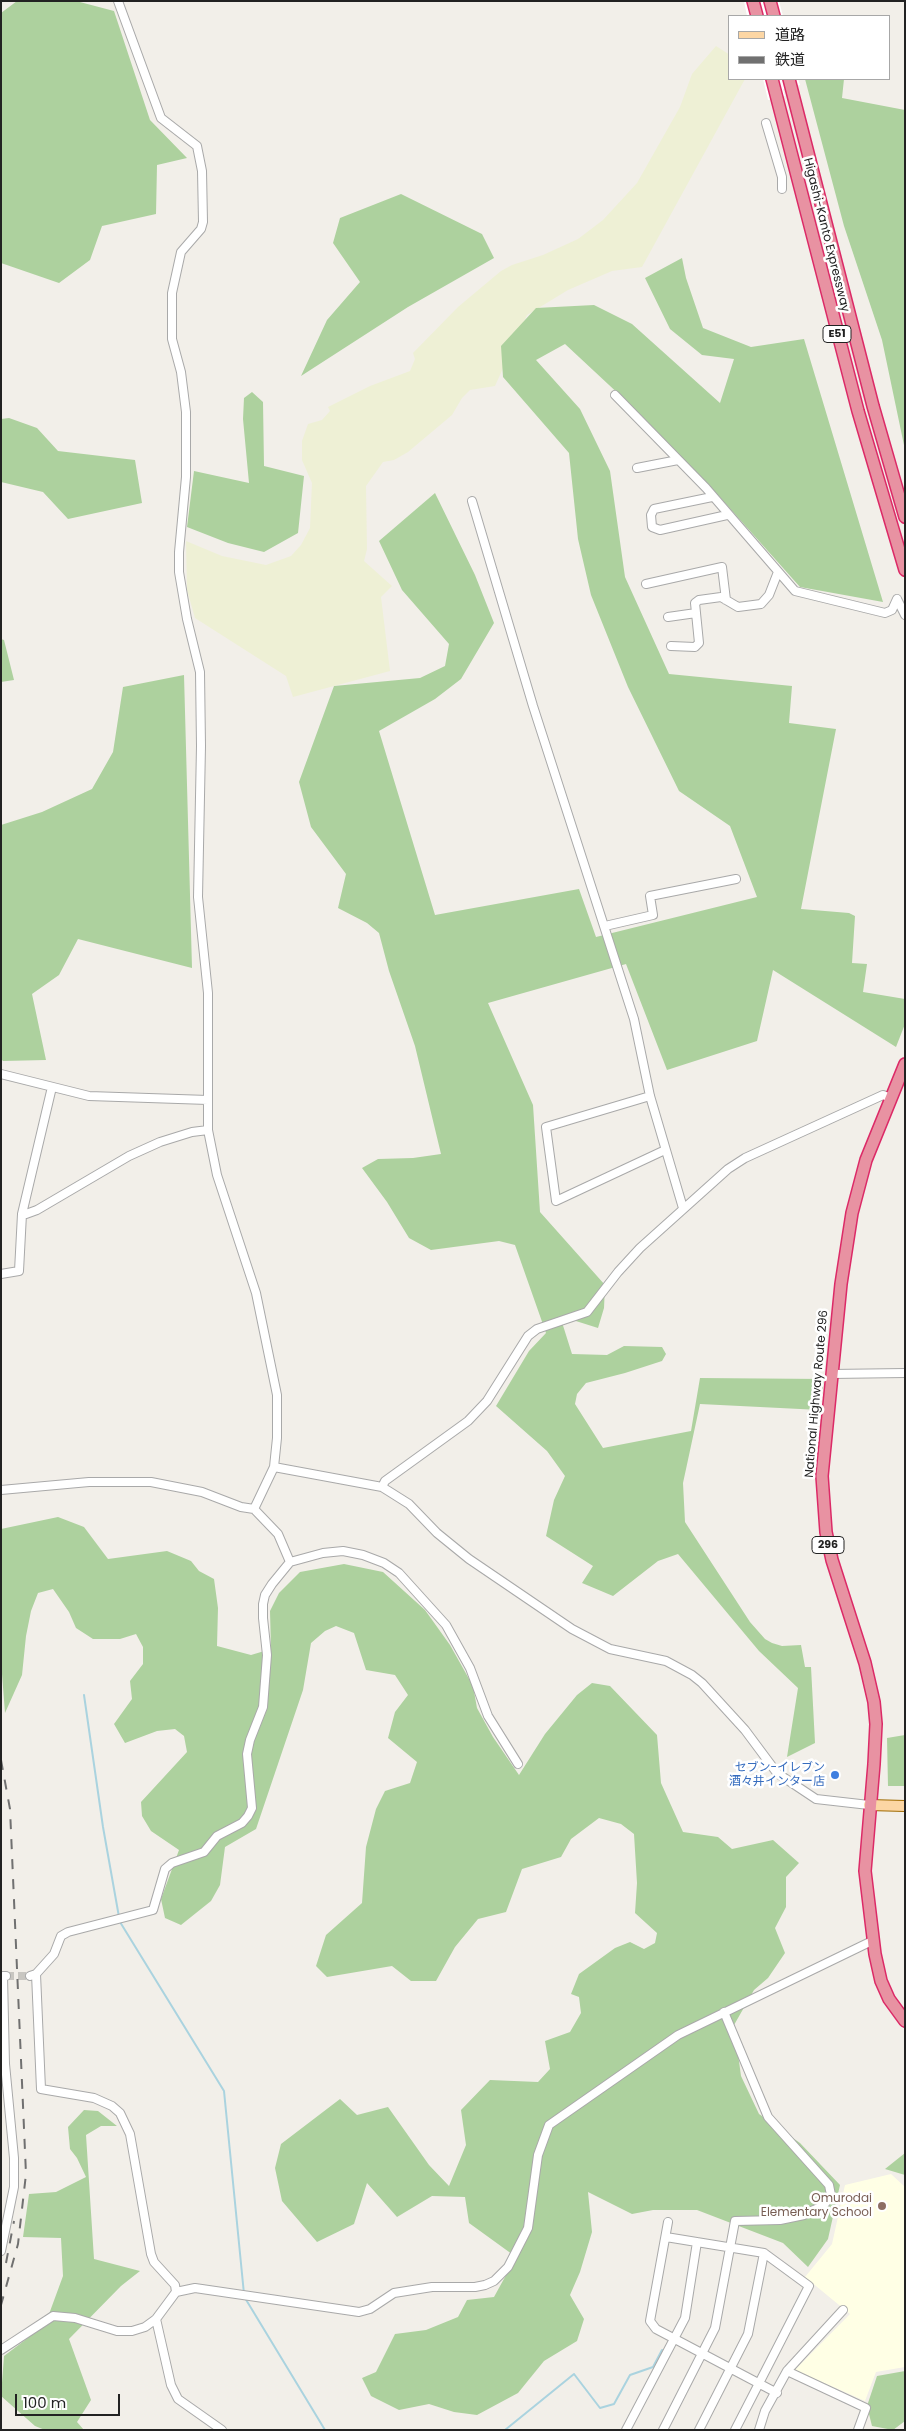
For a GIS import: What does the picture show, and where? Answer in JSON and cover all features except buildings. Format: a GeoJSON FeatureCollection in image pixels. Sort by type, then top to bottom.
{"type":"FeatureCollection","features":[{"type":"Feature","properties":{"kind":"highway"},"geometry":{"type":"LineString","coordinates":[[753,1],[757,15]]}},
{"type":"Feature","properties":{"kind":"highway"},"geometry":{"type":"LineString","coordinates":[[770,1],[774,15]]}},
{"type":"Feature","properties":{"kind":"highway","name":"Higashi-Kanto Expressway"},"geometry":{"type":"LineString","coordinates":[[772,80],[858,411],[905,570]]}},
{"type":"Feature","properties":{"kind":"highway","name":"Higashi-Kanto Expressway"},"geometry":{"type":"LineString","coordinates":[[790,82],[873,406],[905,517]]}},
{"type":"Feature","properties":{"kind":"highway","name":"National Highway Route 296"},"geometry":{"type":"LineString","coordinates":[[905,1064],[866,1160],[852,1213],[845,1251],[822,1476],[825,1522],[832,1560],[866,1663],[874,1702],[876,1724],[869,1805],[866,1872],[874,1940],[881,1981],[889,1999],[905,2021]]}},
{"type":"Feature","properties":{"kind":"main road"},"geometry":{"type":"LineString","coordinates":[[869,1805],[905,1806]]}},
{"type":"Feature","properties":{"kind":"street"},"geometry":{"type":"LineString","coordinates":[[118,1],[161,118],[197,146],[202,171],[203,222],[201,229],[181,252],[172,293],[172,339],[181,372],[186,412],[186,477],[180,532],[179,565],[183,598],[200,672],[201,746],[198,897],[208,993],[208,1130],[217,1175],[256,1293],[273,1374],[278,1416],[274,1467],[254,1509]]}},
{"type":"Feature","properties":{"kind":"street"},"geometry":{"type":"LineString","coordinates":[[766,123],[782,177],[782,189]]}},
{"type":"Feature","properties":{"kind":"street"},"geometry":{"type":"LineString","coordinates":[[615,395],[712,496],[778,572],[800,593],[885,612],[892,610],[897,599],[905,615]]}},
{"type":"Feature","properties":{"kind":"street"},"geometry":{"type":"LineString","coordinates":[[637,468],[678,460]]}},
{"type":"Feature","properties":{"kind":"street"},"geometry":{"type":"LineString","coordinates":[[712,496],[654,509],[651,515],[652,527],[660,530],[727,515]]}},
{"type":"Feature","properties":{"kind":"street"},"geometry":{"type":"LineString","coordinates":[[472,501],[533,706],[634,1019],[650,1096],[683,1208]]}},
{"type":"Feature","properties":{"kind":"street"},"geometry":{"type":"LineString","coordinates":[[646,584],[722,567],[726,600]]}},
{"type":"Feature","properties":{"kind":"street"},"geometry":{"type":"LineString","coordinates":[[671,646],[695,646],[699,643],[695,603],[699,600],[721,597],[738,607],[761,604],[769,595],[778,572]]}},
{"type":"Feature","properties":{"kind":"street"},"geometry":{"type":"LineString","coordinates":[[668,617],[696,613]]}},
{"type":"Feature","properties":{"kind":"street"},"geometry":{"type":"LineString","coordinates":[[605,926],[653,915],[650,896],[736,879]]}},
{"type":"Feature","properties":{"kind":"street"},"geometry":{"type":"LineString","coordinates":[[1,1074],[89,1096],[208,1100]]}},
{"type":"Feature","properties":{"kind":"street"},"geometry":{"type":"LineString","coordinates":[[1,1274],[19,1271],[22,1214],[52,1087]]}},
{"type":"Feature","properties":{"kind":"street"},"geometry":{"type":"LineString","coordinates":[[382,1487],[385,1481],[468,1422],[487,1400],[528,1336],[538,1329],[587,1312],[618,1272],[683,1208],[728,1169],[745,1158],[883,1095],[891,1098]]}},
{"type":"Feature","properties":{"kind":"street"},"geometry":{"type":"LineString","coordinates":[[650,1096],[546,1127],[556,1201],[665,1150]]}},
{"type":"Feature","properties":{"kind":"street"},"geometry":{"type":"LineString","coordinates":[[22,1214],[37,1210],[122,1160],[160,1142],[192,1132],[208,1130]]}},
{"type":"Feature","properties":{"kind":"street"},"geometry":{"type":"LineString","coordinates":[[831,1374],[905,1373]]}},
{"type":"Feature","properties":{"kind":"street"},"geometry":{"type":"LineString","coordinates":[[274,1467],[382,1487],[410,1504],[437,1532],[469,1559],[572,1629],[610,1648],[666,1661],[692,1675],[702,1683],[745,1730],[778,1773],[816,1799],[869,1805]]}},
{"type":"Feature","properties":{"kind":"street"},"geometry":{"type":"LineString","coordinates":[[1,1490],[89,1482],[151,1482],[202,1492],[241,1507],[254,1509],[278,1534],[290,1562]]}},
{"type":"Feature","properties":{"kind":"street"},"geometry":{"type":"LineString","coordinates":[[1,2350],[53,2316],[75,2318],[117,2331],[132,2331],[145,2327],[156,2319],[176,2292],[175,2285],[165,2271],[154,2262],[151,2254],[130,2134],[120,2113],[112,2106],[94,2098],[41,2089],[33,1975],[54,1954],[61,1936],[68,1932],[153,1910],[165,1869],[172,1863],[204,1852],[218,1836],[242,1823],[248,1816],[252,1808],[247,1754],[250,1740],[263,1707],[267,1655],[263,1618],[265,1595],[290,1562],[323,1553],[343,1552],[363,1555],[384,1563],[399,1573],[446,1626],[470,1668],[488,1716],[518,1764]]}},
{"type":"Feature","properties":{"kind":"street"},"geometry":{"type":"LineString","coordinates":[[176,2292],[205,2289],[348,2312],[359,2312],[370,2309],[394,2293],[432,2287],[475,2287],[494,2281],[508,2267],[528,2228],[538,2156],[549,2125],[678,2035],[874,1940]]}},
{"type":"Feature","properties":{"kind":"street"},"geometry":{"type":"LineString","coordinates":[[1,2250],[14,2187],[14,2158],[5,2064],[3,1976],[6,1976]]}},
{"type":"Feature","properties":{"kind":"street"},"geometry":{"type":"LineString","coordinates":[[663,2430],[715,2328],[735,2221],[780,2220],[804,2216],[824,2205],[831,2195],[829,2186],[768,2117],[724,2012]]}},
{"type":"Feature","properties":{"kind":"street"},"geometry":{"type":"LineString","coordinates":[[668,2222],[650,2321],[656,2329],[673,2339],[777,2393]]}},
{"type":"Feature","properties":{"kind":"street"},"geometry":{"type":"LineString","coordinates":[[666,2236],[764,2253],[809,2286],[735,2430]]}},
{"type":"Feature","properties":{"kind":"street"},"geometry":{"type":"LineString","coordinates":[[626,2430],[684,2318],[697,2242]]}},
{"type":"Feature","properties":{"kind":"street"},"geometry":{"type":"LineString","coordinates":[[699,2430],[748,2334],[764,2253]]}},
{"type":"Feature","properties":{"kind":"street"},"geometry":{"type":"LineString","coordinates":[[759,2430],[765,2411],[777,2393],[787,2371],[842,2310]]}},
{"type":"Feature","properties":{"kind":"street"},"geometry":{"type":"LineString","coordinates":[[156,2319],[171,2385],[178,2399],[222,2430]]}},
{"type":"Feature","properties":{"kind":"street"},"geometry":{"type":"LineString","coordinates":[[787,2371],[866,2408],[858,2430]]}},
{"type":"Feature","properties":{"kind":"shaded area"},"geometry":{"type":"Polygon","coordinates":[[[716,46],[728,54],[728,80],[744,80],[642,267],[612,271],[568,290],[527,315],[495,386],[470,390],[462,398],[452,415],[408,452],[394,460],[383,462],[366,486],[367,549],[364,561],[392,586],[381,597],[390,671],[293,697],[286,676],[195,618],[187,590],[186,541],[222,556],[266,565],[291,556],[301,545],[310,528],[312,483],[302,460],[302,441],[308,424],[322,420],[330,411],[328,407],[370,386],[410,371],[415,359],[413,353],[458,307],[501,271],[578,239],[603,220],[637,183],[680,107],[692,74],[716,46]]]}},
{"type":"Feature","properties":{"kind":"shaded area"},"geometry":{"type":"Polygon","coordinates":[[[891,2174],[905,2187],[905,2367],[876,2372],[865,2401],[795,2370],[850,2314],[805,2277],[832,2244],[845,2185],[891,2174]]]}},
{"type":"Feature","properties":{"kind":"green space"},"geometry":{"type":"Polygon","coordinates":[[[17,1],[76,1],[114,11],[150,120],[187,158],[157,165],[156,214],[102,226],[90,260],[59,283],[1,263],[1,13],[17,1]]]}},
{"type":"Feature","properties":{"kind":"green space"},"geometry":{"type":"Polygon","coordinates":[[[805,80],[844,80],[842,98],[905,110],[905,450],[882,340],[844,226],[805,80]]]}},
{"type":"Feature","properties":{"kind":"green space"},"geometry":{"type":"Polygon","coordinates":[[[401,194],[482,234],[494,258],[408,307],[301,376],[327,320],[360,282],[333,243],[340,218],[401,194]]]}},
{"type":"Feature","properties":{"kind":"green space"},"geometry":{"type":"Polygon","coordinates":[[[682,258],[686,278],[703,328],[751,347],[804,339],[883,602],[800,587],[717,494],[638,412],[565,344],[536,360],[580,409],[610,471],[625,577],[669,674],[792,686],[789,723],[836,729],[801,909],[849,913],[855,916],[852,963],[867,964],[863,992],[905,999],[905,1024],[896,1047],[773,970],[757,1041],[667,1070],[626,964],[488,1003],[533,1105],[540,1212],[605,1285],[604,1308],[598,1328],[560,1316],[572,1354],[607,1355],[624,1346],[662,1347],[666,1354],[662,1361],[586,1383],[577,1394],[575,1404],[603,1448],[691,1431],[700,1378],[824,1379],[820,1410],[700,1404],[683,1483],[685,1522],[750,1622],[765,1639],[772,1643],[782,1646],[801,1645],[805,1667],[811,1667],[815,1743],[787,1757],[798,1688],[759,1651],[678,1554],[658,1561],[613,1596],[582,1583],[593,1566],[546,1536],[554,1500],[565,1476],[547,1451],[496,1406],[529,1351],[546,1333],[515,1245],[499,1241],[431,1250],[409,1238],[387,1202],[362,1168],[378,1159],[413,1158],[441,1154],[415,1046],[389,971],[379,933],[367,923],[338,908],[346,874],[311,827],[299,782],[334,686],[420,678],[445,666],[449,644],[402,590],[379,541],[435,493],[475,575],[494,623],[461,679],[435,699],[379,731],[435,915],[579,889],[596,937],[757,897],[730,826],[679,791],[628,687],[591,595],[578,539],[569,453],[503,377],[501,346],[536,308],[594,305],[632,324],[720,403],[734,359],[702,355],[670,329],[645,278],[682,258]]]}},
{"type":"Feature","properties":{"kind":"green space"},"geometry":{"type":"Polygon","coordinates":[[[252,392],[263,402],[264,466],[304,476],[298,533],[264,552],[228,543],[187,527],[194,471],[249,483],[243,419],[244,398],[252,392]]]}},
{"type":"Feature","properties":{"kind":"green space"},"geometry":{"type":"Polygon","coordinates":[[[9,418],[37,428],[58,451],[135,460],[142,503],[68,519],[43,492],[1,482],[1,419],[9,418]]]}},
{"type":"Feature","properties":{"kind":"green space"},"geometry":{"type":"Polygon","coordinates":[[[1,639],[4,640],[14,680],[1,682],[1,639]]]}},
{"type":"Feature","properties":{"kind":"green space"},"geometry":{"type":"Polygon","coordinates":[[[184,675],[192,968],[78,939],[59,975],[32,994],[46,1060],[3,1061],[1,1059],[1,825],[42,812],[92,789],[113,752],[123,687],[184,675]]]}},
{"type":"Feature","properties":{"kind":"green space"},"geometry":{"type":"Polygon","coordinates":[[[58,1517],[84,1527],[108,1559],[167,1551],[191,1561],[199,1571],[214,1579],[218,1608],[217,1646],[251,1655],[271,1649],[270,1611],[279,1593],[300,1572],[344,1564],[383,1572],[425,1610],[450,1645],[473,1686],[477,1708],[493,1737],[519,1775],[545,1734],[577,1695],[592,1683],[610,1686],[657,1735],[661,1783],[683,1832],[718,1837],[732,1849],[773,1840],[799,1863],[786,1877],[786,1907],[775,1928],[785,1953],[768,1978],[754,1990],[734,2025],[741,2076],[759,2114],[800,2143],[840,2185],[828,2239],[808,2267],[783,2243],[697,2210],[653,2210],[632,2214],[588,2192],[592,2232],[580,2272],[570,2295],[584,2319],[577,2341],[544,2361],[518,2393],[477,2415],[454,2412],[429,2404],[399,2410],[371,2396],[362,2378],[376,2372],[395,2334],[426,2330],[458,2317],[467,2300],[494,2297],[516,2257],[469,2223],[465,2197],[432,2196],[397,2217],[367,2183],[354,2224],[317,2242],[282,2201],[275,2168],[281,2144],[340,2099],[357,2115],[388,2107],[429,2165],[449,2186],[466,2145],[461,2110],[490,2080],[538,2082],[550,2069],[545,2041],[570,2032],[581,2013],[579,1997],[571,1994],[579,1974],[615,1948],[630,1942],[644,1949],[655,1943],[657,1933],[635,1913],[637,1883],[634,1834],[621,1824],[599,1818],[571,1839],[561,1857],[522,1869],[506,1912],[478,1919],[455,1947],[436,1981],[411,1981],[392,1966],[327,1977],[316,1966],[326,1935],[362,1903],[366,1847],[376,1809],[385,1791],[410,1783],[417,1762],[388,1738],[395,1712],[408,1695],[395,1675],[366,1670],[354,1633],[336,1626],[325,1631],[311,1643],[303,1690],[256,1829],[225,1847],[220,1885],[211,1901],[181,1925],[165,1918],[161,1899],[179,1850],[151,1831],[142,1816],[141,1802],[187,1752],[184,1736],[175,1729],[157,1731],[125,1743],[114,1724],[132,1699],[130,1681],[143,1664],[143,1647],[136,1634],[120,1639],[93,1639],[76,1628],[69,1612],[53,1589],[38,1593],[31,1611],[26,1636],[22,1675],[5,1713],[1,1661],[1,1529],[58,1517]]]}},
{"type":"Feature","properties":{"kind":"green space"},"geometry":{"type":"Polygon","coordinates":[[[905,1735],[905,1786],[888,1786],[887,1738],[905,1735]]]}},
{"type":"Feature","properties":{"kind":"green space"},"geometry":{"type":"Polygon","coordinates":[[[84,2110],[98,2111],[117,2126],[101,2126],[86,2135],[94,2259],[140,2271],[121,2286],[69,2339],[91,2400],[77,2422],[84,2430],[45,2430],[35,2426],[1,2396],[4,2356],[45,2325],[63,2276],[61,2238],[23,2237],[29,2194],[56,2192],[86,2177],[77,2158],[70,2149],[68,2127],[84,2110]]]}},
{"type":"Feature","properties":{"kind":"green space"},"geometry":{"type":"Polygon","coordinates":[[[905,2153],[905,2175],[885,2169],[905,2153]]]}},
{"type":"Feature","properties":{"kind":"green space"},"geometry":{"type":"Polygon","coordinates":[[[905,2371],[905,2421],[893,2430],[872,2426],[867,2406],[877,2376],[905,2371]]]}},
{"type":"Feature","properties":{"kind":"pier"},"geometry":{"type":"Polygon","coordinates":[[[744,1],[779,1],[783,15],[747,15],[744,1]]]}},
{"type":"Feature","properties":{"kind":"pier"},"geometry":{"type":"Polygon","coordinates":[[[763,80],[798,80],[800,85],[783,89],[785,96],[768,100],[763,80]]]}},
{"type":"Feature","properties":{"kind":"waterway"},"geometry":{"type":"LineString","coordinates":[[84,1695],[103,1827],[119,1917]]}},
{"type":"Feature","properties":{"kind":"waterway"},"geometry":{"type":"LineString","coordinates":[[120,1922],[224,2091],[244,2294]]}},
{"type":"Feature","properties":{"kind":"waterway"},"geometry":{"type":"LineString","coordinates":[[245,2298],[325,2430]]}},
{"type":"Feature","properties":{"kind":"waterway"},"geometry":{"type":"LineString","coordinates":[[505,2430],[574,2374],[600,2408],[614,2404],[630,2375],[653,2367],[662,2350]]}},
{"type":"Feature","properties":{"kind":"tunnel"},"geometry":{"type":"LineString","coordinates":[[6,1976],[30,1976]]}},
{"type":"Feature","properties":{"kind":"railway"},"geometry":{"type":"LineString","coordinates":[[1,1760],[10,1809],[26,2174],[18,2244],[1,2305]]}},
{"type":"Feature","properties":{"kind":"railway"},"geometry":{"type":"LineString","coordinates":[[6,2263],[14,2221]]}},
{"type":"Feature","properties":{"kind":"place","name":"セブン-イレブン 酒々井インター店"},"geometry":{"type":"Point","coordinates":[835,1775]}},
{"type":"Feature","properties":{"kind":"place","name":"Omurodai Elementary School"},"geometry":{"type":"Point","coordinates":[882,2206]}}]}
